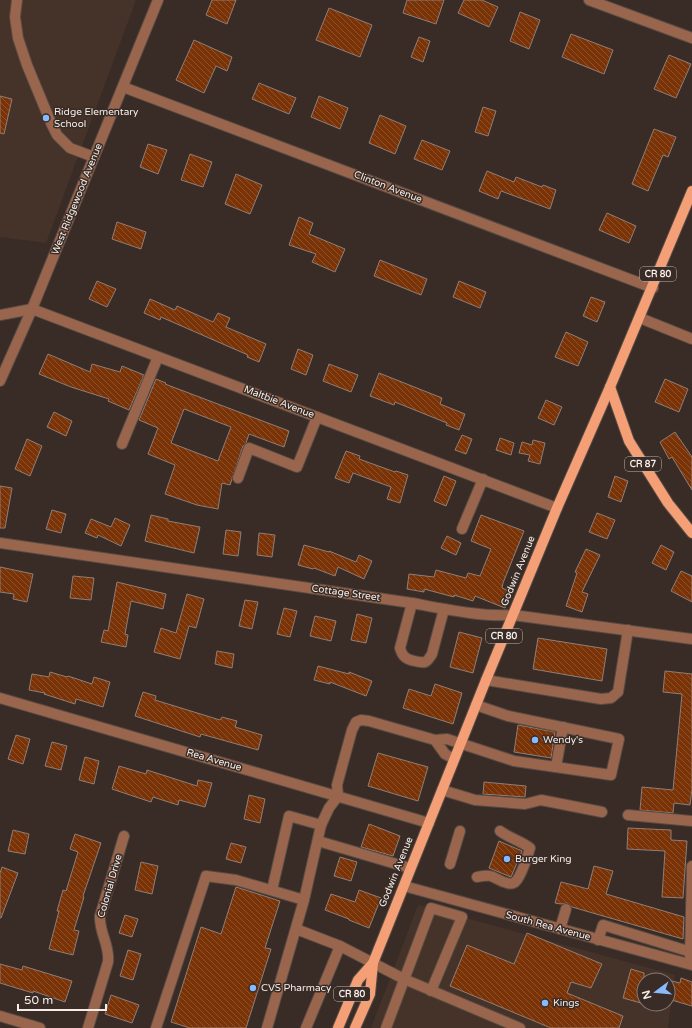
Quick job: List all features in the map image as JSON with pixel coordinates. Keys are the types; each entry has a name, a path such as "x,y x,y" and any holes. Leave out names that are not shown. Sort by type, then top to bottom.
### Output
{"main road":[{"name":"Godwin Avenue","path":"355,1028 370,994 373,963 476,704 557,508 640,318 692,191"},
{"name":"CR 87","path":"610,387 629,441 668,504 692,533"},
{"name":"Godwin Avenue","path":"338,1028 358,980 373,963"}],"street":[{"path":"17,0 15,17 18,38 27,65 51,123 63,142 70,148 94,157"},
{"name":"West Ridgewood Avenue","path":"0,381 32,309 158,0"},
{"path":"589,0 692,38"},
{"name":"Clinton Avenue","path":"123,87 652,288"},
{"path":"0,316 32,309"},
{"name":"Maltbie Avenue","path":"32,309 557,508"},
{"path":"640,318 692,339"},
{"path":"122,444 158,357"},
{"path":"238,478 248,448 297,467 317,416"},
{"path":"462,529 483,479"},
{"name":"Cottage Street","path":"0,543 412,603 444,609 496,616 513,615 692,640"},
{"path":"412,603 400,648 405,658 419,662 428,660 432,654 444,609"},
{"path":"486,680 601,699 611,698 618,692 628,630"},
{"name":"Rea Avenue","path":"0,698 429,822"},
{"path":"267,1028 304,900 321,825 329,808 338,796 338,785 352,730 356,722 361,720 369,721 435,740 447,739 514,761 611,775 619,738 508,716 476,704"},
{"path":"556,767 563,727"},
{"path":"435,740 445,754 454,759"},
{"path":"442,790 475,800 525,804 541,800 602,812"},
{"path":"628,815 692,821"},
{"path":"272,890 289,816 321,825"},
{"path":"450,864 460,831"},
{"path":"477,877 489,874 508,884 512,884 516,881 528,856 530,848 525,844 507,837 500,831"},
{"name":"Colonial Drive","path":"88,1028 108,962 109,954 108,946 100,925 100,916 124,836"},
{"path":"318,841 410,868"},
{"path":"691,965 692,866"},
{"path":"156,1028 206,876 236,880 304,900"},
{"name":"South Rea Avenue","path":"404,886 691,965"},
{"path":"443,911 449,898"},
{"path":"386,1028 431,908 462,917 431,991"},
{"path":"560,929 566,909"},
{"path":"598,940 603,925 691,952"},
{"path":"296,929 340,946 404,980 520,1028"},
{"path":"306,1028 340,946"},
{"path":"0,1016 40,1028"}],"shaded area":[{"name":"Ridge Elementary School","path":"0,0 136,0 46,243 0,237"},
{"path":"418,905 664,972 636,972 636,1012 670,1012 668,1028 371,1028"}],"building":[{"path":"212,0 236,0 227,24 206,15"},
{"path":"407,0 444,0 436,24 403,13"},
{"path":"464,0 482,0 498,7 489,27 458,13"},
{"path":"329,8 372,25 360,57 316,40"},
{"path":"520,12 540,20 529,49 510,41"},
{"path":"571,34 613,50 604,74 562,57"},
{"path":"419,37 430,41 423,62 411,57"},
{"path":"194,40 232,57 227,71 216,66 204,93 176,80"},
{"path":"669,55 691,64 676,98 654,89"},
{"path":"259,83 296,98 289,114 252,99"},
{"path":"0,96 12,99 4,134 0,133"},
{"path":"319,96 348,108 340,129 311,117"},
{"path":"483,107 496,111 488,136 475,132"},
{"path":"380,115 406,126 395,154 369,143"},
{"path":"654,129 676,137 668,157 663,155 648,191 632,184"},
{"path":"422,140 450,151 442,170 414,159"},
{"path":"148,144 167,150 158,174 140,167"},
{"path":"190,154 212,162 203,187 181,180"},
{"path":"487,171 514,182 516,177 542,187 543,185 556,190 550,209 501,191 498,199 479,191"},
{"path":"236,174 262,185 250,214 225,204"},
{"path":"607,213 636,226 629,243 599,230"},
{"path":"299,217 313,223 309,234 345,249 335,272 312,262 316,254 289,245"},
{"path":"117,222 146,232 141,249 112,239"},
{"path":"380,260 427,279 421,295 374,276"},
{"path":"97,281 116,289 107,307 89,299"},
{"path":"459,281 486,292 480,308 453,297"},
{"path":"591,297 605,302 597,322 583,316"},
{"path":"150,299 175,310 177,306 213,322 218,313 230,318 226,327 266,344 259,362 247,357 248,355 161,317 160,320 144,313"},
{"path":"566,332 588,342 578,366 555,357"},
{"path":"298,349 313,355 306,375 291,369"},
{"path":"48,354 90,372 92,364 120,372 122,366 144,375 129,410 108,401 109,399 71,387 39,374"},
{"path":"329,364 358,375 351,392 323,381"},
{"path":"379,373 442,398 440,404 465,414 459,430 446,425 447,423 395,402 394,405 370,396"},
{"path":"156,379 166,383 165,384 289,431 284,447 249,434 246,443 243,446 230,485 222,483 218,509 197,505 165,494 175,465 148,454 158,428 139,420","holes":["184,409 231,427 218,461 171,443"]},
{"path":"665,379 688,389 679,412 655,402"},
{"path":"546,400 562,407 554,425 538,418"},
{"path":"54,412 72,421 66,436 47,427"},
{"path":"675,432 692,457 692,490 672,457 669,459 660,442"},
{"path":"462,435 472,439 466,454 455,450"},
{"path":"500,438 514,443 511,455 496,450"},
{"path":"27,439 42,446 30,476 15,469"},
{"path":"533,440 545,443 540,464 528,461 530,455 519,453 522,442 532,445"},
{"path":"346,451 360,456 359,459 408,475 400,503 387,499 391,487 353,473 349,483 335,478"},
{"path":"444,476 456,481 446,506 434,501"},
{"path":"615,476 628,481 621,502 608,497"},
{"path":"0,486 12,488 5,528 0,528"},
{"path":"52,510 66,514 61,533 46,529"},
{"path":"597,513 615,520 607,539 589,532"},
{"path":"151,515 168,519 168,521 200,527 194,553 145,541"},
{"path":"481,515 524,531 503,583 502,588 511,592 505,608 475,596 473,601 454,595 454,597 424,589 424,592 407,589 409,574 434,577 436,570 466,578 468,573 480,576 491,549 471,541"},
{"path":"115,518 130,525 121,546 98,535 97,538 85,533 91,519 111,527"},
{"path":"226,530 241,532 238,556 223,554"},
{"path":"259,533 275,535 272,557 257,555"},
{"path":"447,536 461,543 456,555 441,548"},
{"path":"304,545 329,551 356,562 359,555 372,561 364,579 338,567 335,576 314,568 298,565"},
{"path":"661,545 674,552 666,570 652,563"},
{"path":"586,549 600,555 582,592 588,594 582,612 566,606 577,573 575,572"},
{"path":"0,567 33,574 27,602 13,599 14,594 0,592"},
{"path":"681,571 692,576 692,602 671,591"},
{"path":"73,576 94,578 91,600 70,598"},
{"path":"117,582 166,594 163,609 131,601 125,634 128,635 126,647 101,642 104,630 108,631"},
{"path":"187,594 204,599 196,628 189,626 180,659 154,652 161,628 176,633"},
{"path":"245,600 258,602 252,629 239,626"},
{"path":"284,608 297,611 290,637 277,634"},
{"path":"357,614 372,618 366,643 351,640"},
{"path":"315,616 336,621 331,641 310,636"},
{"path":"459,632 482,638 473,673 450,667"},
{"path":"538,638 607,649 602,681 533,669"},
{"path":"217,651 234,654 232,668 215,664"},
{"path":"318,666 349,674 349,672 372,681 366,696 330,682 330,684 314,680"},
{"path":"665,671 692,674 692,789 690,805 674,803 673,813 640,810 642,787 673,790 682,694 663,692"},
{"path":"50,672 92,684 94,677 110,682 103,707 76,699 75,704 44,694 45,693 29,690 32,674 49,677"},
{"path":"435,684 462,693 453,724 403,708 409,689 431,696"},
{"path":"143,692 156,696 155,700 220,720 222,717 237,721 235,727 262,735 258,750 201,734 200,737 135,716"},
{"name":"Wendy's","path":"518,725 555,732 551,758 514,752"},
{"path":"16,735 30,739 23,764 8,759"},
{"path":"52,742 67,746 61,770 45,766"},
{"path":"378,753 428,767 418,801 368,786"},
{"path":"85,757 99,761 94,784 79,780"},
{"path":"119,766 146,774 147,770 197,786 198,780 212,783 205,807 179,800 178,805 153,797 151,802 112,789"},
{"path":"484,782 526,786 525,797 483,794"},
{"path":"249,795 265,799 260,823 244,819"},
{"path":"369,824 400,836 393,856 361,847"},
{"path":"628,828 671,830 671,840 687,841 683,898 662,897 665,851 627,849"},
{"path":"13,830 29,834 25,854 8,851"},
{"path":"75,834 101,843 83,896 84,897 74,930 79,931 73,955 49,949 63,890 66,891 78,852 70,849"},
{"name":"Burger King","path":"499,841 522,851 511,877 489,868"},
{"path":"231,843 246,847 241,863 226,859"},
{"path":"340,857 357,862 351,881 334,876"},
{"path":"141,862 158,866 152,894 135,890"},
{"path":"594,866 613,871 606,894 684,917 683,939 572,907 567,903 555,903 561,882 588,889"},
{"path":"2,867 18,873 0,918 0,873"},
{"path":"236,887 280,901 265,948 271,949 246,1028 190,1028 171,1022 201,927 221,934"},
{"path":"359,890 381,898 369,928 325,910 331,894 355,902"},
{"path":"125,915 138,919 132,937 119,933"},
{"path":"527,933 602,964 591,988 571,982 567,993 623,1016 619,1028 551,1028 450,986 467,945 514,964"},
{"path":"128,950 141,954 133,980 120,976"},
{"path":"0,964 22,970 23,966 72,981 65,1002 33,991 33,993 0,983"},
{"path":"631,969 641,972 636,972 636,1002 623,998"},
{"path":"681,978 692,982 692,1006 676,1001 676,982 680,983"},
{"path":"111,995 139,1005 132,1023 105,1014"}],"place":[{"name":"Ridge Elementary School","path":"46,118"},
{"name":"Wendy's","path":"535,740"},
{"name":"Burger King","path":"507,859"},
{"name":"CVS Pharmacy","path":"253,988"},
{"name":"Kings","path":"545,1003"}]}
